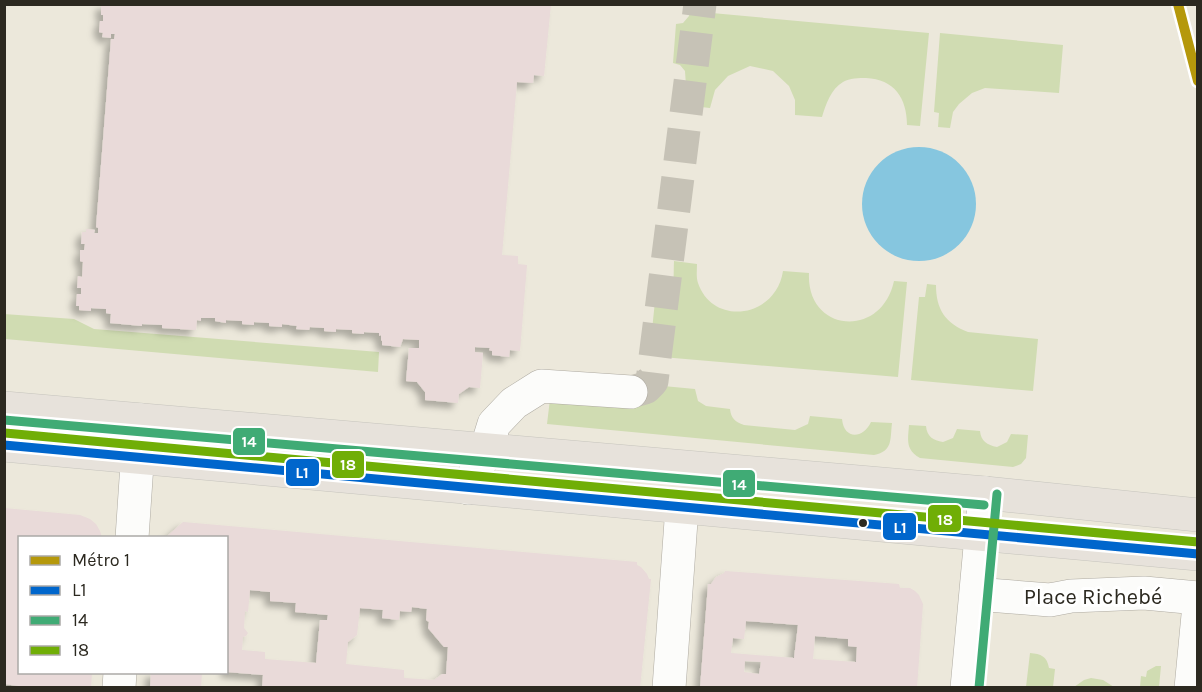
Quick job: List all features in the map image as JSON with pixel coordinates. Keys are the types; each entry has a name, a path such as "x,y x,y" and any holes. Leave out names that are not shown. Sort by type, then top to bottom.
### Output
{"main road":[{"path":"4,408 986,493 1197,516"},
{"path":"4,445 1197,554"}],"street":[{"path":"468,488 486,450 494,424 514,403 541,386 631,392"},
{"path":"132,536 140,420"},
{"path":"967,687 986,493"},
{"path":"669,687 682,507"},
{"name":"Place Richebé","path":"988,595 1050,600 1071,596 1144,593 1197,598"},
{"path":"1191,687 1197,615"}],"green space":[{"path":"690,11 929,33 920,126 907,125 905,106 891,86 876,79 866,78 855,78 839,85 830,97 822,117 795,115 795,100 789,86 773,71 750,66 728,76 715,90 710,108 692,106 694,86 686,86 685,71 680,65 673,63 676,24 683,23"},
{"path":"940,33 1063,45 1059,93 985,88 972,93 959,104 953,112 950,128 938,127 939,113 934,112"},
{"path":"674,261 697,264 697,281 706,297 717,306 730,311 744,311 757,307 769,299 778,287 783,271 809,273 811,293 819,307 831,317 846,321 861,320 875,313 886,300 894,281 907,282 898,377 662,357 660,347 651,340 655,301 667,296 670,292"},
{"path":"927,284 936,285 940,308 948,320 968,332 1038,339 1033,391 911,380 919,297 925,297"},
{"path":"4,314 74,319 94,329 379,352 378,372 5,339"},
{"path":"642,384 695,389 698,401 706,406 730,409 734,419 744,425 795,430 808,424 810,416 842,419 846,431 854,435 863,432 871,422 892,423 890,440 885,451 874,455 547,424 550,399"},
{"path":"909,425 926,426 931,437 943,442 953,438 957,429 980,431 985,442 997,447 1007,442 1011,434 1028,435 1026,458 1021,464 1013,467 920,458 910,448"},
{"path":"1030,653 1043,656 1049,668 1055,669 1053,687 1026,687"},
{"path":"1161,666 1159,687 1140,687 1141,676 1146,677 1147,671"},
{"path":"1091,678 1103,680 1114,687 1074,687"}],"water":[{"path":"919,147 941,152 959,164 971,182 976,204 971,226 959,244 941,256 919,261 897,256 879,244 867,226 862,204 867,182 879,164 897,152"}],"building":[{"path":"101,4 551,4 544,76 534,75 533,83 517,82 502,255 518,256 518,264 527,265 520,351 510,350 509,357 492,355 490,348 475,347 475,352 483,353 480,388 469,387 459,394 458,403 425,400 425,392 417,382 406,381 409,348 419,348 419,340 403,339 400,347 382,345 379,333 352,333 352,330 336,329 336,332 324,331 324,328 310,327 309,330 296,329 297,326 282,324 282,327 269,326 269,323 254,322 254,325 242,324 242,321 226,320 226,323 215,321 215,318 197,320 196,330 162,328 162,325 110,323 111,314 106,313 106,309 79,310 79,306 76,306 77,294 81,294 81,288 77,288 78,276 82,277 83,262 80,261 80,250 84,250 85,244 81,244 82,232 86,232 86,229 95,230 94,233 98,233 96,227 111,39 114,39 115,34 111,34 111,38 102,37 103,33 99,32 100,21 103,21"},
{"path":"4,508 80,515 90,519 96,524 101,536 18,536 18,674 92,674 91,688 32,688 4,684"},
{"path":"183,522 637,562 637,565 651,579 640,688 262,688 263,675 228,672 228,536 167,536","holes":["250,590 270,592 270,601 296,603 295,612 328,615 327,620 320,620 316,663 265,659 265,652 242,650 243,637 248,633 244,628","412,607 427,609 428,628 444,647 448,647 446,674 434,680 404,678 404,670 346,664 348,642 357,635 360,608 383,610 382,618 399,620 400,611 411,612"]},
{"path":"725,571 899,584 900,588 910,588 919,595 923,604 917,688 700,688 708,584","holes":["746,621 798,625 794,658 731,653 733,638 744,639","815,636 848,639 848,646 857,647 856,662 813,659","745,661 761,662 759,674 744,672"]},
{"path":"151,674 202,674 201,688 150,688"}],"tunnel":[{"path":"631,392 645,388 652,381 700,4"}],"metro line":[{"name":"1","path":"1178,4 1198,81"}],"transit line":[{"name":"14","path":"4,420 984,505"},
{"name":"18","path":"5,433 1198,542"},
{"name":"L1","path":"4,445 1198,554"},
{"name":"14","path":"979,688 997,494"}]}
